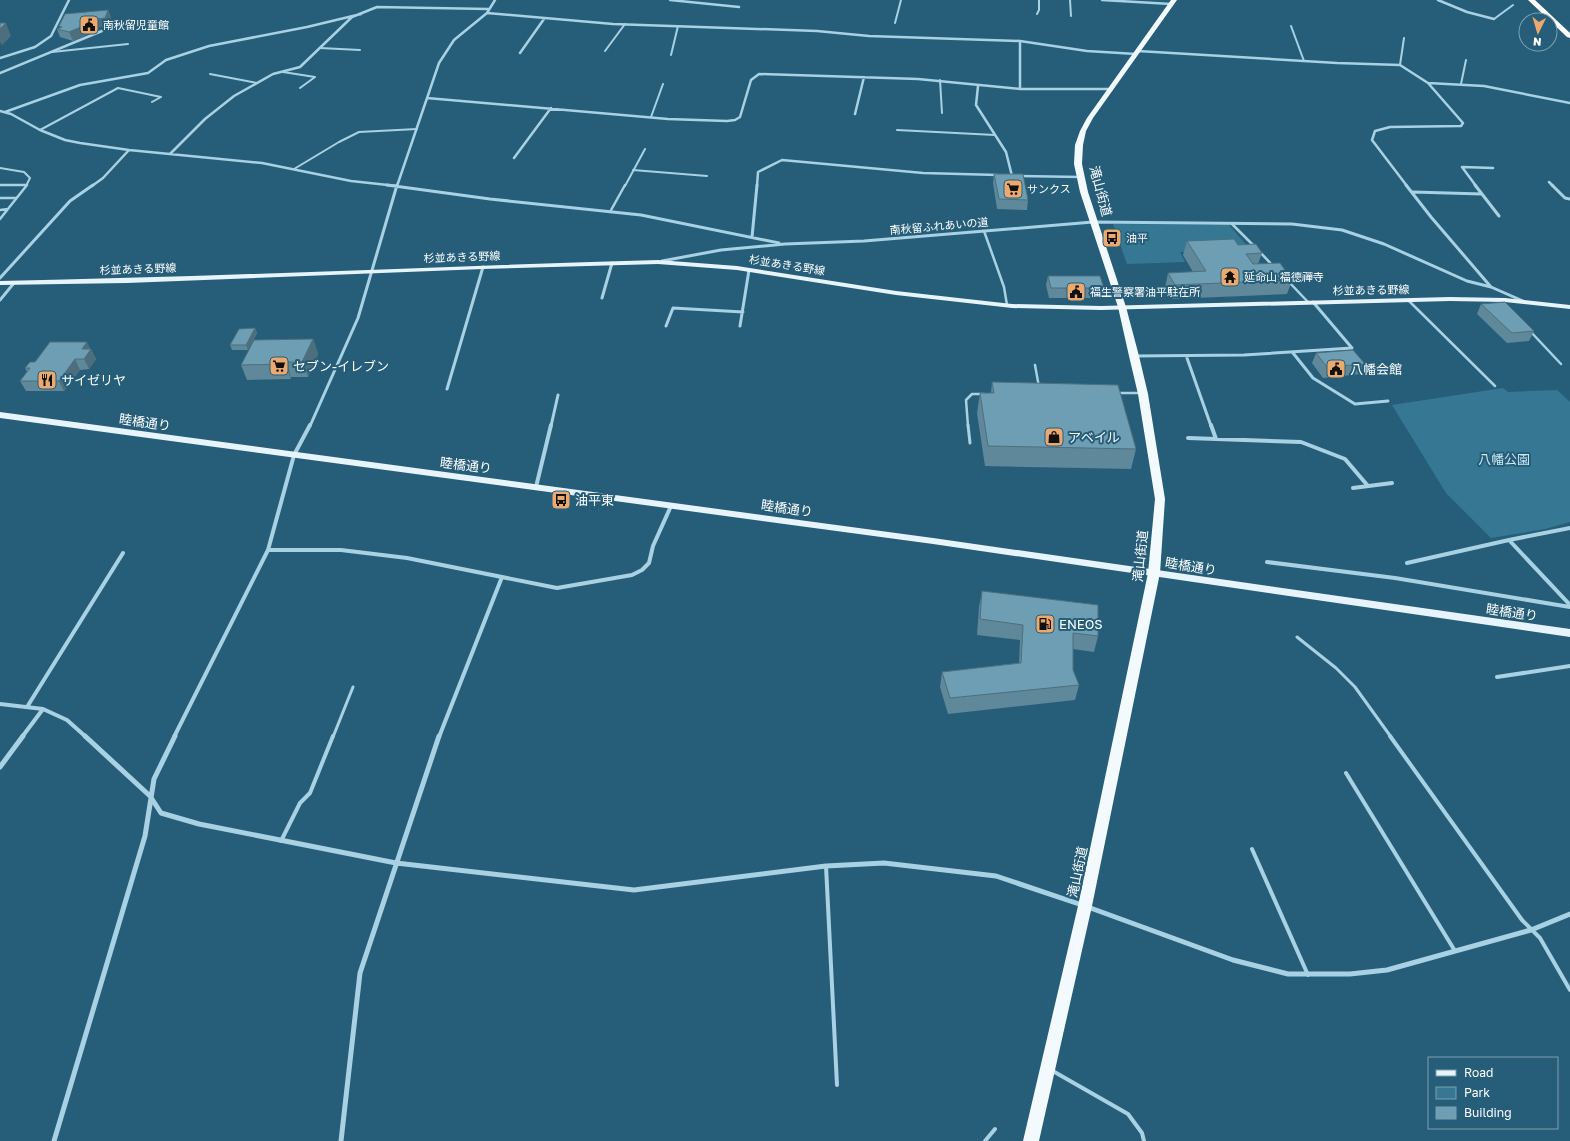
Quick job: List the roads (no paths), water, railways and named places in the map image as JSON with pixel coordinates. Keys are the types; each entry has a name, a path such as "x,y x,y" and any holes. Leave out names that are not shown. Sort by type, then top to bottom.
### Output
{"highway":[{"path":"1531,0 1570,37"},
{"path":"1542,0 1570,37"},
{"name":"滝山街道","path":"1031,1141 1086,906 1154,573 1160,499 1143,394 1122,307 1093,222 1081,177 1078,158 1079,145 1083,131 1109,89 1172,2"}],"main road":[{"name":"杉並あきる野線","path":"0,283 127,281 483,267 658,262 749,270 896,293 1007,305 1074,308 1408,300 1504,303 1523,302 1570,307"},
{"name":"睦橋通り","path":"0,415 536,487 1154,573 1570,633"}],"street":[{"path":"0,58 35,47 51,36 69,0"},
{"path":"54,1141 146,836 150,796 154,779 268,550 294,455 309,427 358,318 397,186 439,63 454,40 487,13 488,9 495,0"},
{"path":"670,0 738,7"},
{"path":"1102,0 1172,2"},
{"path":"1438,0 1467,12 1494,19"},
{"path":"170,154 205,119 234,96 273,74 300,67 352,18 377,7 488,9"},
{"path":"487,13 544,19 625,24 818,31 869,36 1020,41 1087,51 1137,52 1400,65 1428,83 1464,123 1461,126 1390,127 1375,131 1372,140 1431,216 1491,287 1523,302"},
{"path":"2,112 80,85 148,73 166,60 209,46 307,27 361,14"},
{"path":"520,53 544,19"},
{"path":"0,73 114,26"},
{"path":"1020,41 1020,89"},
{"path":"427,98 651,117 727,121 735,120 740,117 751,80 758,74 940,80 978,86 1020,89 1109,89"},
{"path":"854,114 864,77"},
{"path":"1428,83 1484,86 1570,103"},
{"path":"978,86 976,105 1006,152 1012,176"},
{"path":"514,158 551,108"},
{"path":"2,112 12,114 40,130 65,140 129,150 262,163 351,181 490,199 641,215 785,244"},
{"path":"0,278 70,201 103,178 129,150"},
{"path":"752,237 758,172 782,160 923,173 1081,177"},
{"path":"1493,168 1462,168 1499,216"},
{"path":"1549,182 1565,198 1570,199"},
{"path":"1413,192 1482,194"},
{"name":"南秋留ふれあいの道","path":"785,244 864,241 1093,222 1292,224 1342,230 1384,244 1468,281 1491,287"},
{"path":"658,262 721,250 785,244"},
{"path":"602,298 612,263"},
{"path":"447,389 483,267"},
{"path":"740,326 749,270"},
{"path":"0,300 14,283"},
{"path":"1134,356 1187,358 1293,353 1352,348 1311,302"},
{"path":"666,326 673,308 743,312"},
{"path":"1293,353 1313,378 1355,404 1388,401"},
{"path":"1187,358 1216,440"},
{"path":"536,487 558,395"},
{"path":"1188,438 1301,442 1345,459 1368,486"},
{"path":"1353,488 1392,483"},
{"path":"268,550 341,550 407,558 557,588 632,575 642,570 649,563 653,546 671,506"},
{"path":"1407,563 1508,540 1570,528"},
{"path":"1508,540 1570,606"},
{"path":"27,707 123,553"},
{"path":"1267,562 1395,578 1570,606"},
{"path":"341,1141 360,973 442,728 502,577"},
{"path":"1497,677 1570,666"},
{"path":"0,704 43,709 67,720 150,796 161,813 199,824 396,862 634,890 826,866 884,863 996,876 1086,906 1233,960 1288,974 1308,975 1350,974 1387,970 1532,930 1570,914"},
{"path":"0,767 43,709"}],"lane":[{"path":"895,23 901,0"},
{"path":"1037,14 1039,10 1039,0"},
{"path":"1070,0 1071,16"},
{"path":"1494,19 1513,5"},
{"path":"605,51 625,24"},
{"path":"671,55 678,26"},
{"path":"1291,26 1304,61"},
{"path":"1400,65 1404,38"},
{"path":"50,52 128,44"},
{"path":"320,48 360,50"},
{"path":"1461,84 1466,60"},
{"path":"284,72 315,77 300,88"},
{"path":"210,74 257,83"},
{"path":"940,80 942,113"},
{"path":"651,117 663,84"},
{"path":"40,130 118,88 161,97 152,102"},
{"path":"294,169 339,142 359,132 417,129"},
{"path":"897,130 995,135"},
{"path":"610,212 645,149"},
{"path":"0,169 16,170 28,174 30,178 0,219"},
{"path":"633,170 707,176"},
{"path":"0,185 26,185"},
{"path":"0,198 16,198"},
{"path":"0,210 8,210"},
{"path":"1232,224 1275,268"},
{"path":"984,231 1004,287 1007,305"},
{"path":"1286,280 1311,302"},
{"path":"1408,300 1495,386"},
{"path":"1528,329 1561,364"},
{"path":"1035,365 1040,394"},
{"path":"1115,393 1143,394"},
{"path":"970,443 966,400 972,394 988,394"},
{"path":"1297,637 1336,668 1355,687 1522,920 1540,938 1570,990"},
{"path":"281,841 300,803 310,793 353,687"},
{"path":"1346,773 1454,951"},
{"path":"1252,849 1308,975"},
{"path":"826,866 836,1086"},
{"path":"1048,1068 1128,1114 1142,1133 1144,1141"},
{"path":"986,1141 995,1129"}],"place":[{"name":"南秋留児童館","path":"89,25"},
{"name":"サンクス","path":"1013,189"},
{"name":"油平","path":"1112,238"},
{"name":"延命山 福德禪寺","path":"1230,277"},
{"name":"福生警察署油平駐在所","path":"1076,292"},
{"name":"セブン-イレブン","path":"279,366"},
{"name":"八幡会館","path":"1336,369"},
{"name":"サイゼリヤ","path":"47,380"},
{"name":"アベイル","path":"1054,437"},
{"name":"油平東","path":"561,500"},
{"name":"ENEOS","path":"1045,624"}],"park label":[{"name":"八幡公園","path":"1504,459"}]}
